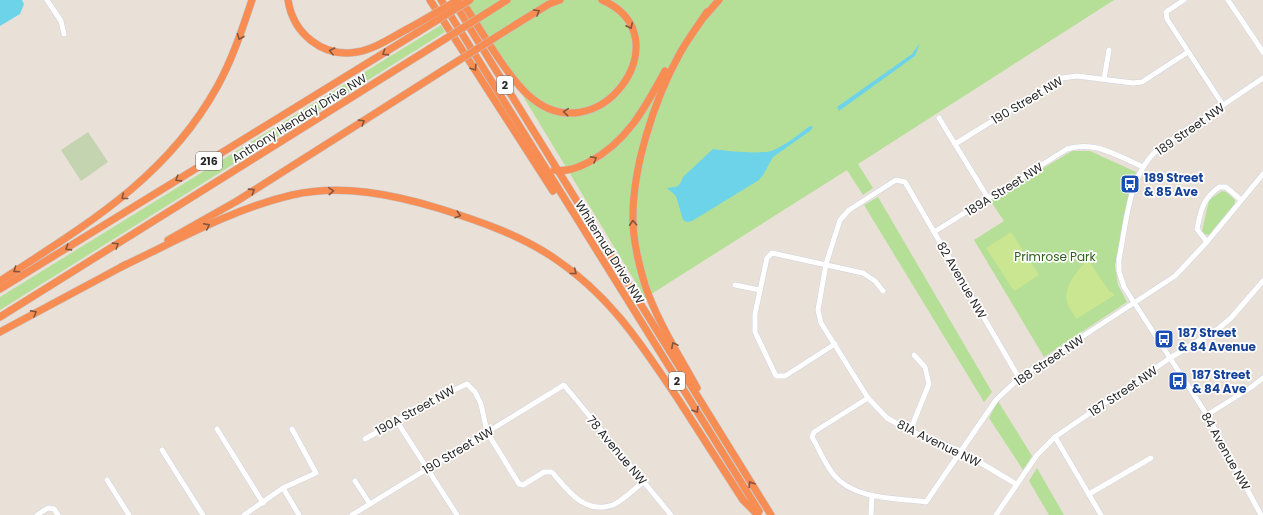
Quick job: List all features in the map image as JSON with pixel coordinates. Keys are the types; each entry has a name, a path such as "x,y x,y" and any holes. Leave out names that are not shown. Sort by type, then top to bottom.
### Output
{"highway":[{"path":"0,281 124,197 176,146 201,113 217,87 241,35 252,0"},
{"path":"288,0 293,17 300,29 314,43 329,51 357,52 373,47 458,0"},
{"path":"430,0 564,208 594,246"},
{"name":"Whitemud Drive NW","path":"441,0 761,515"},
{"name":"Whitemud Drive NW","path":"452,0 771,515"},
{"path":"461,0 513,77 527,94 552,109 573,112 587,110 610,99 625,84 634,64 636,46 630,26 624,15 615,7 602,0"},
{"name":"Anthony Henday Drive NW","path":"0,289 470,0"},
{"name":"Anthony Henday Drive NW","path":"0,317 507,0"},
{"path":"0,332 121,267 237,201 442,71 550,4 560,0"},
{"path":"544,167 557,170 578,168 596,158 620,141 635,124 689,33 719,0"},
{"path":"708,12 679,55 660,93 641,158 634,193 633,221 636,248 646,286 672,341 732,453"},
{"path":"121,267 221,219 265,203 290,196 316,192 355,191 389,195 416,201 494,227 532,245 562,264 587,284 615,310 653,361 743,500 758,515"}],"street":[{"path":"47,0 61,21 64,34"},
{"path":"1184,0 1166,12 1167,19 1222,105"},
{"path":"1228,0 1263,52"},
{"path":"1104,79 1109,50"},
{"name":"190 Street NW","path":"955,144 1062,78 1069,76 1104,79 1133,84 1142,82 1188,52"},
{"name":"189 Street NW","path":"1124,287 1119,271 1119,259 1134,189 1143,167 1158,149 1263,78"},
{"path":"939,118 988,198"},
{"name":"189A Street NW","path":"934,232 1067,149 1092,145 1143,167"},
{"name":"188 Street NW","path":"868,398 814,432 812,437 834,474 846,487 872,495 926,502 996,400 1019,378 1175,276 1207,242 1263,174"},
{"name":"81A Avenue NW","path":"905,182 896,180 849,210 840,220 826,264 818,310 821,323 868,398 888,418 910,431 961,451 1016,484"},
{"name":"82 Avenue NW","path":"905,182 1019,378"},
{"path":"1207,242 1197,229 1203,204 1210,194 1219,187 1226,187 1241,200"},
{"path":"835,344 785,376 776,376 755,332 755,314 767,258 772,253 863,273 875,281 883,291"},
{"name":"187 Street NW","path":"996,515 1037,455 1055,437 1170,358 1218,329 1232,318 1263,280"},
{"path":"735,285 760,290"},
{"name":"84 Avenue NW","path":"1124,287 1207,414 1261,515"},
{"path":"910,431 929,384 925,367 914,355"},
{"path":"1207,414 1250,388 1263,378"},
{"name":"190A Street NW","path":"365,439 396,420 459,386 467,384 475,392 481,404 487,432"},
{"name":"190 Street NW","path":"352,515 564,385"},
{"name":"78 Avenue NW","path":"564,385 671,515"},
{"path":"396,420 457,515"},
{"path":"217,429 263,503"},
{"path":"244,515 283,488 316,473 292,429"},
{"path":"487,432 520,484 523,485 544,472 552,472 577,500 586,505 604,507 620,501 643,482"},
{"path":"1055,437 1101,515"},
{"path":"162,450 202,515"},
{"path":"1089,494 1151,458"},
{"path":"107,480 129,515"},
{"path":"355,481 370,504"},
{"path":"283,488 298,515"},
{"path":"871,515 872,495"},
{"path":"37,515 48,508 54,509 58,515"}],"green space":[{"path":"465,0 1114,0 858,164 873,188 863,195 847,170 645,298"},
{"path":"441,25 445,32 0,310 0,297"},
{"path":"88,132 108,162 81,181 61,150"},
{"name":"Primrose Park","path":"1072,151 1090,151 1136,172 1115,265 1118,285 1127,302 1044,357 974,240 1004,221 990,200"},
{"path":"1222,191 1226,192 1235,200 1234,205 1209,235 1204,234 1202,231 1209,200"},
{"path":"878,197 992,392 984,402 864,205"},
{"path":"1011,232 1039,275 1014,291 986,248"},
{"path":"1088,260 1110,292 1115,295 1076,319 1067,302 1067,290 1072,279"},
{"path":"998,401 1032,456 1023,470 989,418"},
{"path":"1037,468 1064,515 1049,515 1029,481"}],"water":[{"path":"0,0 22,0 24,4 20,14 0,26"},
{"path":"920,43 915,56 839,111 837,107 912,54"},
{"path":"810,126 813,127 810,131 773,157 759,180 692,221 687,222 683,220 676,196 667,188 676,187 680,184 683,177 713,149 745,152 774,150 793,139"}],"place":[{"name":"189 Street & 85 Ave","path":"1130,184"},
{"name":"187 Street & 84 Avenue","path":"1164,339"},
{"name":"187 Street & 84 Ave","path":"1178,381"}]}
